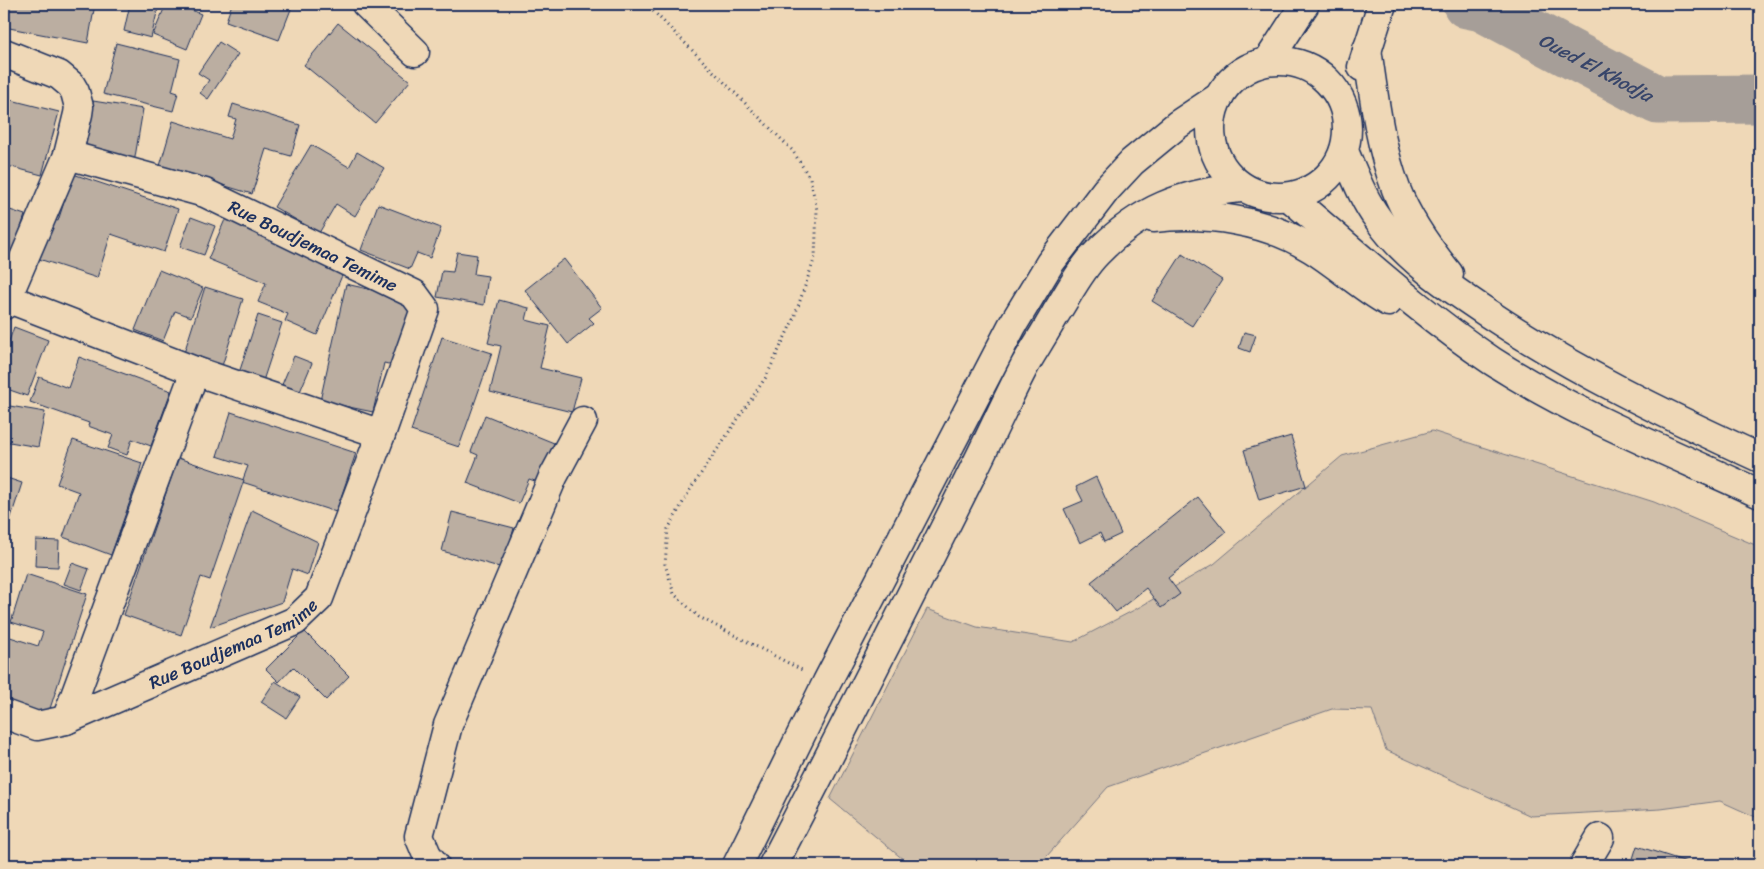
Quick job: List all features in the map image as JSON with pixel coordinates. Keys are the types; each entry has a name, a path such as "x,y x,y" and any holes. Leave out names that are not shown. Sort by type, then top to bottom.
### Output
{"main road":[{"path":"366,4 415,52"},
{"path":"1268,61 1305,4"},
{"path":"1347,114 1380,11"},
{"path":"1367,49 1382,143 1396,190 1426,243 1469,301"},
{"path":"4,53 59,75 71,85 78,99 78,114 68,155 5,300 195,371 382,434"},
{"path":"773,865 886,646 1026,364 1078,277 1094,255 1114,236 1137,219 1161,206 1188,196 1215,190 1242,188 1273,197 1289,197 1307,191 1323,182 1336,168 1344,151 1348,133 1347,114 1341,98 1331,84 1318,72 1286,60 1268,61 1239,73 1219,97 1212,116 1211,136 1216,156 1227,173 1242,188"},
{"path":"737,865 827,682 1012,326 1050,263 1106,190 1132,162 1177,125 1219,97"},
{"path":"1344,151 1359,186 1377,218 1389,234 1434,276 1531,341 1607,384 1760,458"},
{"name":"Rue Boudjemaa Temime","path":"4,714 37,726 66,720 296,621 319,598 382,434 425,309 414,294 204,193 68,155"},
{"path":"1289,197 1431,318 1494,361 1557,398 1633,436 1760,494"},
{"path":"1137,219 1197,216 1216,218 1269,230 1291,238 1312,249 1380,298 1414,313 1431,318"},
{"path":"66,720 195,371"},
{"path":"435,865 427,855 419,836 448,725 553,477 583,422"},
{"path":"1584,865 1600,838"}],"path":[{"path":"646,4 792,150 810,178 817,210 815,257 794,318 766,377 690,490 668,529 665,564 674,594 699,617 827,682"}],"shaded area":[{"path":"1432,431 1654,502 1760,547 1760,819 1720,801 1661,809 1531,816 1386,750 1372,710 1332,709 1108,787 1039,865 910,865 830,799 927,609 977,627 1073,642 1136,609 1214,564 1342,456"}],"building":[{"path":"4,4 95,4 88,43 4,27"},
{"path":"130,4 159,4 151,38 124,31"},
{"path":"166,4 177,4 201,14 187,49 153,35"},
{"path":"232,4 293,4 279,40 226,21"},
{"path":"338,23 410,81 375,123 304,65"},
{"path":"219,42 238,54 208,99 200,93 209,80 198,73"},
{"path":"116,43 180,59 172,91 178,93 173,111 103,94"},
{"path":"7,99 59,112 42,175 4,165 4,111"},
{"path":"93,101 143,109 134,163 84,155"},
{"path":"233,104 300,125 291,156 266,149 252,194 160,166 173,121 230,139 236,119 229,117"},
{"path":"311,145 349,167 357,152 384,168 355,216 336,204 319,233 274,207"},
{"path":"73,174 178,209 164,252 111,234 97,278 39,259 52,219 58,221"},
{"path":"378,204 441,228 430,258 417,253 410,269 361,250"},
{"path":"4,208 25,215 4,280"},
{"path":"227,215 346,266 317,335 285,321 288,314 258,302 266,283 208,259"},
{"path":"191,217 215,226 204,255 180,247"},
{"path":"457,252 477,255 474,274 488,276 484,305 437,297 442,271 453,272"},
{"path":"1182,254 1222,280 1192,326 1152,301"},
{"path":"564,259 602,308 589,318 594,323 568,344 525,290"},
{"path":"159,270 203,288 191,317 175,311 163,341 135,330"},
{"path":"346,284 412,299 397,366 384,363 373,412 320,401"},
{"path":"205,287 243,299 222,366 184,353"},
{"path":"499,300 529,308 526,320 550,326 540,368 581,378 572,412 490,392 501,346 488,343"},
{"path":"258,315 282,323 263,381 239,373"},
{"path":"14,327 48,340 27,396 4,388 4,355"},
{"path":"1244,332 1256,335 1250,352 1239,348"},
{"path":"442,337 492,353 459,447 411,431"},
{"path":"294,356 312,363 299,394 281,387"},
{"path":"79,357 171,391 151,446 132,439 127,455 108,448 113,435 88,426 89,423 30,402 39,377 68,388"},
{"path":"4,405 45,412 38,447 4,441"},
{"path":"231,412 356,453 336,512 242,482 248,466 217,456"},
{"path":"485,415 554,443 538,482 529,479 519,503 467,483 478,455 471,452"},
{"path":"1291,436 1306,486 1259,500 1244,450"},
{"path":"73,440 142,463 111,555 63,537 79,492 57,484"},
{"path":"178,458 244,480 210,580 201,577 181,635 124,615"},
{"path":"4,477 22,483 4,539"},
{"path":"1096,477 1121,534 1104,542 1100,533 1080,543 1064,509 1083,501 1076,487"},
{"path":"1198,497 1226,532 1168,578 1180,594 1161,608 1146,588 1116,612 1091,582"},
{"path":"252,510 318,542 308,575 292,569 282,602 210,627"},
{"path":"452,512 514,528 503,568 442,551"},
{"path":"36,540 59,541 58,567 35,566"},
{"path":"72,563 89,569 81,590 64,584"},
{"path":"26,574 87,594 46,721 4,708 4,635 38,646 43,632 11,622"},
{"path":"304,631 349,676 326,700 293,667 279,682 266,669"},
{"path":"275,681 300,697 286,718 261,702"},
{"path":"1637,846 1696,865 1631,865"}],"waterway":[{"name":"Oued El Khodja","path":"1467,4 1482,7 1658,100 1760,99"}]}
